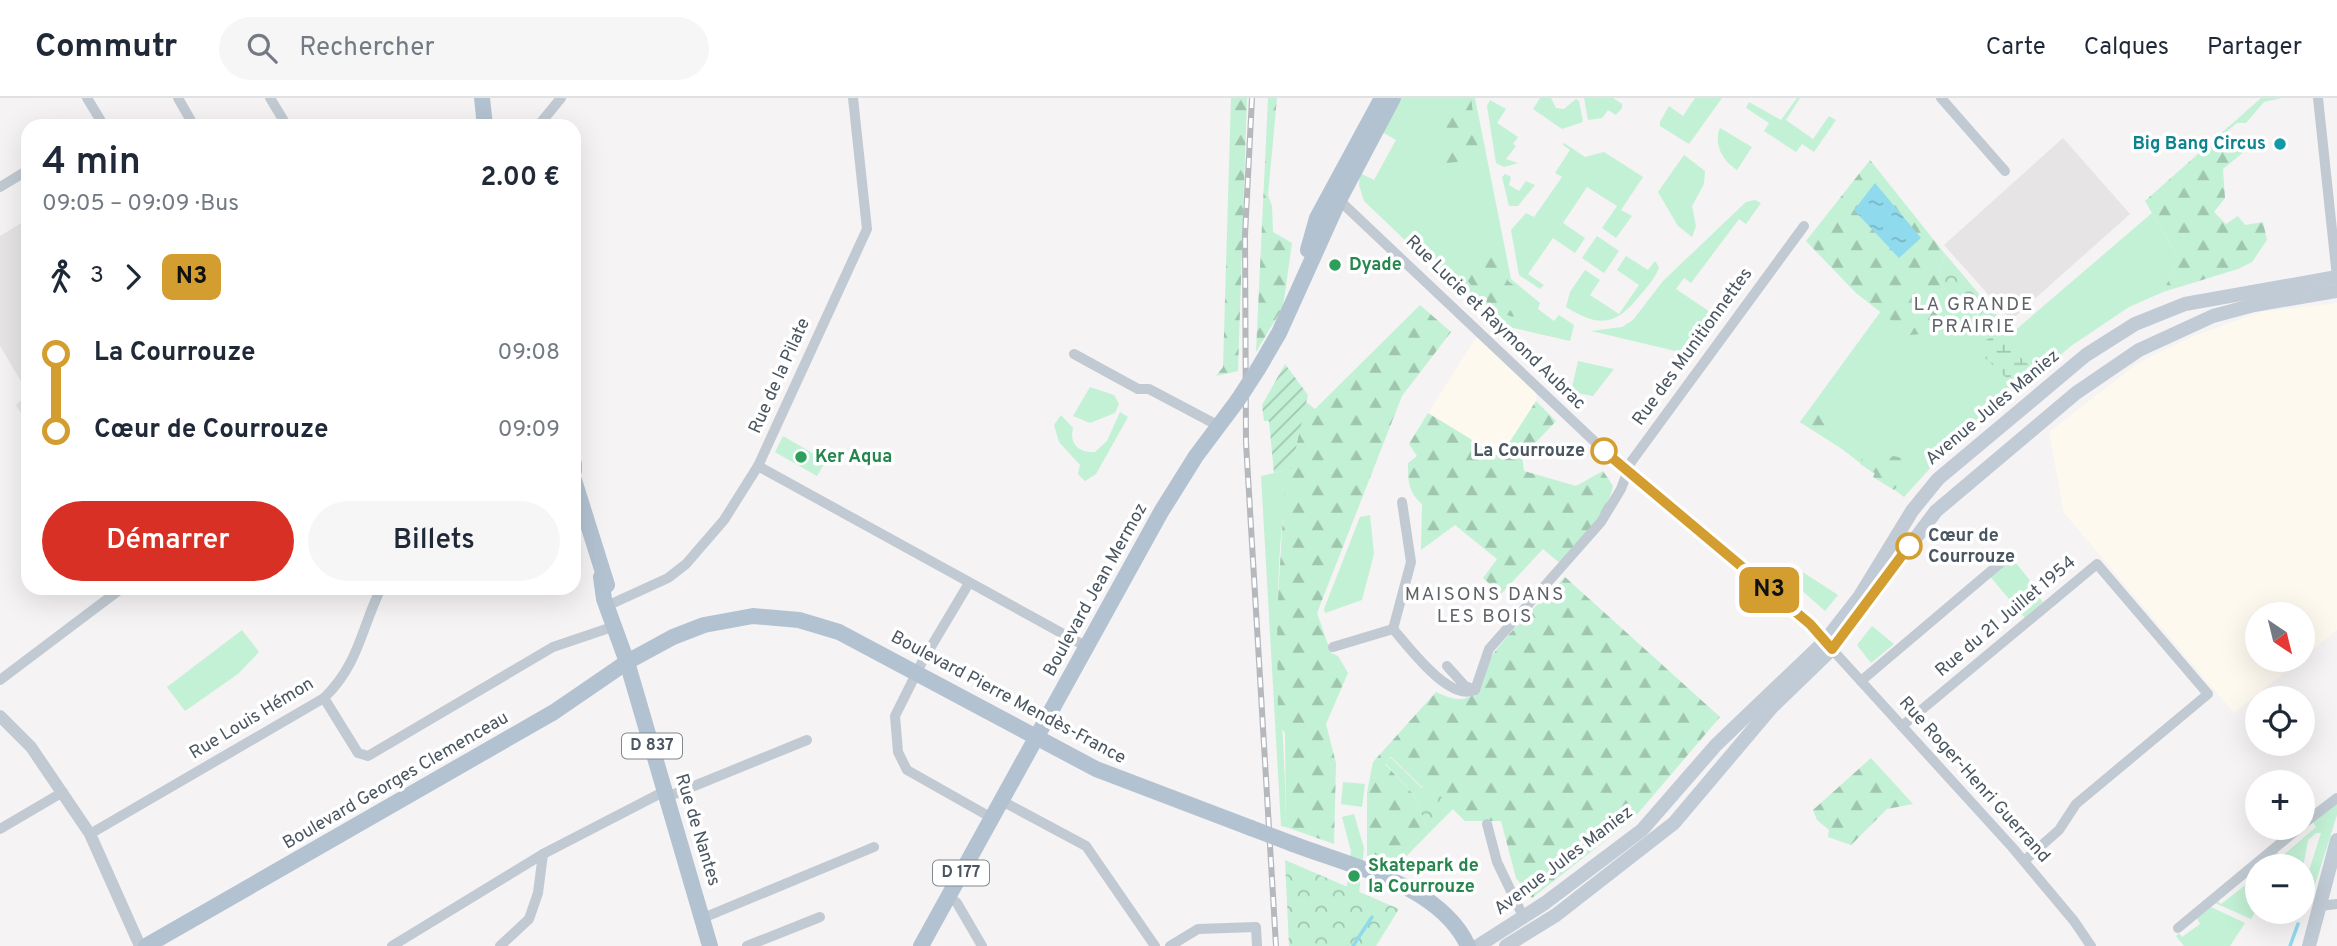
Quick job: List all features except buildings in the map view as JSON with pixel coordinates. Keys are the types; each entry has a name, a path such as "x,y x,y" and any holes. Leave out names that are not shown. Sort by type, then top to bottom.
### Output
{"main road":[{"path":"482,98 487,119"},
{"name":"Boulevard Jean Mermoz","path":"1294,296 1317,218 1382,98"},
{"name":"Boulevard Jean Mermoz","path":"920,946 1177,483 1238,400 1279,333 1339,200 1393,98"},
{"name":"Avenue Jules Maniez","path":"1478,946 1524,918 1642,830 1716,745 1829,645 1912,511 1933,484 2098,346 2135,324 2185,304 2337,277"},
{"name":"Avenue Jules Maniez","path":"1506,946 1556,915 1667,830 1829,645 1936,511 1978,473 2099,376 2166,335 2213,316 2254,305 2337,291"},
{"name":"Rue de Nantes","path":"581,505 601,577 606,583 615,626 710,946"},
{"name":"Boulevard Pierre Mendès-France","path":"626,662 673,636 737,617 767,616 830,628 1114,777 1414,891 1440,906 1452,919 1468,946"},
{"name":"Boulevard Georges Clemenceau","path":"156,946 181,928 554,712 626,662"},
{"path":"2309,946 2337,840"},
{"name":"Boulevard Georges Clemenceau","path":"146,946 167,932 181,928"}],"street":[{"path":"87,98 99,119"},
{"path":"178,98 190,119"},
{"path":"544,119 562,98"},
{"name":"Rue de la Pilate","path":"609,605 668,578 686,564 724,520 758,467 867,229 869,206 853,98"},
{"path":"1941,98 2005,171"},
{"path":"2318,98 2337,277"},
{"path":"275,99 283,119"},
{"name":"Boulevard Jean Mermoz","path":"1313,233 1322,213 1339,200 1336,192 1338,186 1359,147 1359,140"},
{"path":"0,187 21,174"},
{"name":"Rue Lucie et Raymond Aubrac","path":"1339,200 1572,422 1810,624 1829,645"},
{"name":"Rue des Munitionnettes","path":"1473,691 1489,649 1573,557 1616,498 1628,468 1804,226"},
{"path":"1074,354 1138,389 1149,389 1219,426"},
{"path":"758,467 1087,647"},
{"path":"1616,498 1626,506"},
{"path":"1393,629 1411,562 1402,502"},
{"path":"1861,681 2011,554"},
{"name":"Rue du 21 Juillet 1954","path":"1902,726 2097,564 2208,694 2076,804 2059,830 2024,861"},
{"path":"969,583 916,673 894,720 903,765 912,774 992,818"},
{"path":"0,680 113,595"},
{"name":"Rue Louis Hémon","path":"90,834 324,698 350,666 378,595"},
{"path":"324,698 358,753 368,756 553,647 615,626"},
{"path":"1393,629 1450,688 1473,691"},
{"path":"1333,647 1393,629"},
{"name":"Rue Roger-Henri Guerrand","path":"1829,645 2024,861 2091,946"},
{"path":"1447,666 1465,687 1473,691"},
{"path":"0,716 30,747 90,834 140,946"},
{"path":"392,946 543,855 666,794 807,740"},
{"path":"0,829 63,792"},
{"path":"2315,815 2337,798"},
{"path":"1002,801 1086,846 1155,946"},
{"path":"1487,824 1497,862 1524,918"},
{"path":"2178,928 2284,840"},
{"path":"703,918 874,847"},
{"path":"500,946 530,919 538,893 543,855"},
{"path":"948,896 957,902 982,946"},
{"path":"2320,906 2337,904"},
{"path":"747,946 820,917"},
{"path":"1170,946 1198,929 1256,927 1256,946"}],"shaded area":[{"path":"2063,138 2130,214 2011,320 1944,245"},
{"path":"21,223 21,381 0,346 0,236"},
{"path":"2337,303 2337,630 2315,648 2315,602 2245,602 2245,672 2285,672 2268,686 2245,686 2245,704 2234,713 2064,513 2049,432 2138,363 2191,337 2260,312"},
{"path":"1482,328 1537,380 1536,401 1500,457 1428,413"},
{"path":"21,400 21,413 16,405"}],"green space":[{"path":"1231,98 1247,98 1238,371 1216,376 1223,367"},
{"path":"1268,98 1277,98 1268,195 1272,206 1273,232 1292,243 1283,307 1256,352"},
{"path":"1401,98 1475,98 1511,279 1540,303 1538,309 1554,321 1559,315 1574,325 1570,341 1492,323 1364,201 1359,185 1360,173 1374,180 1396,140 1382,132"},
{"path":"1445,98 1471,98 1479,158 1444,164"},
{"path":"1540,98 1551,98 1556,108 1564,109 1576,99 1579,101 1583,122 1562,129 1533,109"},
{"path":"1584,98 1613,98 1622,104 1622,108 1616,115 1608,110 1602,118 1588,120"},
{"path":"1695,98 1722,98 1689,144 1660,126 1660,122 1669,106 1683,116"},
{"path":"1797,98 1800,98 1786,120 1813,139 1829,116 1836,120 1814,152 1802,144 1796,152 1764,131 1769,123 1746,108 1749,102 1781,120"},
{"path":"2261,98 2282,98 2264,102 2246,123 2237,123 2212,144 2241,142 2245,151 2223,169 2225,198 2214,212 2226,224 2238,216 2245,225 2263,222 2267,240 2252,262 2238,269 2163,292 2179,259 2145,201"},
{"path":"1490,100 1506,109 1497,123 1518,137 1513,144 1516,146 1506,159 1518,163 1504,167 1496,163 1487,106"},
{"path":"1720,128 1752,147 1737,170 1727,162 1721,152 1718,140"},
{"path":"1564,143 1585,157 1604,152 1643,177 1621,210 1632,216 1616,238 1602,228 1617,206 1587,187 1563,223 1585,238 1575,253 1553,238 1528,274 1544,285 1540,289 1519,275 1511,230 1526,213 1534,217 1562,177 1555,173 1570,150"},
{"path":"1684,155 1705,171 1704,184 1692,206 1696,226 1692,237 1678,226 1658,192"},
{"path":"1870,160 1945,254 1938,278 1963,318 1954,331 1910,335 1856,293 1806,241"},
{"path":"1505,174 1511,177 1509,185 1519,191 1526,181 1535,185 1518,206 1509,206 1502,177"},
{"path":"1755,200 1761,203 1746,224 1739,219 1691,283 1684,278 1676,289 1722,320 1707,338 1699,333 1684,353 1591,331 1622,327 1633,320 1663,281 1746,202"},
{"path":"2152,213 2179,259 2163,292 2129,307 2071,346 1942,455 1904,497 1842,449 1800,422 1881,311 1910,335 1963,318 1945,293 1945,254 2012,333"},
{"path":"1597,236 1619,251 1604,273 1582,258"},
{"path":"1500,246 1508,281 1525,294 1513,317 1490,305 1461,272"},
{"path":"1945,254 1994,312 1970,329 1959,324 1963,318 1938,278"},
{"path":"1626,256 1648,270 1655,261 1659,267 1649,285 1624,312 1615,318 1598,321 1566,307 1570,292 1585,270 1600,280 1590,295 1619,314 1639,285 1617,270"},
{"path":"1420,305 1451,332 1402,396 1317,613 1331,653 1338,656 1348,673 1326,724 1336,763 1334,844 1286,827 1285,733 1278,724 1277,616 1284,498 1306,402 1315,409"},
{"path":"1992,336 1999,338 2031,367 2031,371 2014,385 1981,354 1981,344"},
{"path":"1578,361 1614,369 1593,396 1571,392"},
{"path":"1285,364 1308,395 1291,469 1274,473 1269,421 1264,421 1262,405"},
{"path":"1090,387 1114,395 1119,404 1115,413 1090,423 1073,416"},
{"path":"1536,401 1556,421 1522,457 1524,471 1576,486 1603,471 1613,486 1599,518 1561,564 1543,549 1501,594 1483,578 1497,559 1455,525 1421,550 1422,504 1411,490 1408,475 1408,463 1417,456 1409,444 1428,413 1500,457"},
{"path":"1824,407 1838,414 1842,420 1841,427 1825,438 1800,422 1808,411"},
{"path":"1120,412 1128,417 1096,474 1085,481 1078,474 1080,465 1059,442 1054,425 1061,415 1073,428 1072,439 1076,446 1084,451 1095,452 1107,441"},
{"name":"Ker Aqua","path":"783,436 826,461 817,476 775,452"},
{"path":"1873,443 1888,459 1893,456 1908,459 1912,464 1909,473 1894,490 1873,477 1875,473 1860,464 1865,450"},
{"path":"1291,469 1284,512 1278,602 1286,827 1281,826 1261,476"},
{"path":"1370,515 1374,554 1362,600 1325,613 1324,609 1360,517"},
{"path":"2011,557 2040,593 2038,596 2043,602 2025,618 1988,574"},
{"path":"1798,569 1838,595 1825,611 1790,580"},
{"path":"1565,577 1720,717 1634,818 1532,898 1516,878 1501,821 1465,821 1431,788 1423,788 1391,757 1385,764 1414,795 1429,833 1394,869 1367,856 1367,793 1373,762 1436,692 1462,699 1478,691 1480,678 1499,647"},
{"path":"1872,626 1894,644 1871,663 1857,645"},
{"path":"242,630 259,652 238,674 185,711 167,687"},
{"path":"1391,758 1422,788 1431,788 1454,808 1429,833 1414,795 1385,763"},
{"path":"1871,758 1913,804 1887,809 1851,845 1828,837 1829,830 1817,820 1813,810"},
{"path":"1343,782 1365,784 1362,807 1341,804"},
{"path":"2337,804 2337,815 2315,885 2314,854 2321,833 2315,834 2315,820"},
{"name":"Skatepark de la Courrouze","path":"1354,814 1364,848 1358,903 1345,901 1351,851 1342,817"},
{"path":"2301,840 2308,840 2306,854 2284,854"},
{"path":"1285,860 1399,909 1376,946 1289,946"},
{"path":"2245,885 2245,916 2215,903 2218,901 2221,904"},
{"path":"2211,907 2245,923 2230,946 2184,946 2176,936 2179,933 2182,937 2200,924 2197,918"}],"water":[{"path":"1875,183 1921,238 1899,258 1854,210"}],"waterway":[{"path":"1353,946 1372,917"},
{"path":"2290,946 2298,924"}],"railway":[{"path":"1252,98 1245,235 1246,443 1276,946"}],"bus line":[{"name":"N3","path":"1604,451 1628,468 1810,624 1832,649 1909,546"}],"place":[{"name":"Big Bang Circus","path":"2280,144"},
{"name":"Dyade","path":"1335,265"},
{"name":"La Courrouze","path":"1604,451"},
{"name":"Ker Aqua","path":"801,457"},
{"name":"Cœur de Courrouze","path":"1909,546"},
{"name":"Skatepark de la Courrouze","path":"1354,876"}],"district":[{"name":"LA GRANDE PRAIRIE","path":"1974,316"},
{"name":"MAISONS DANS LES BOIS","path":"1485,606"}]}
